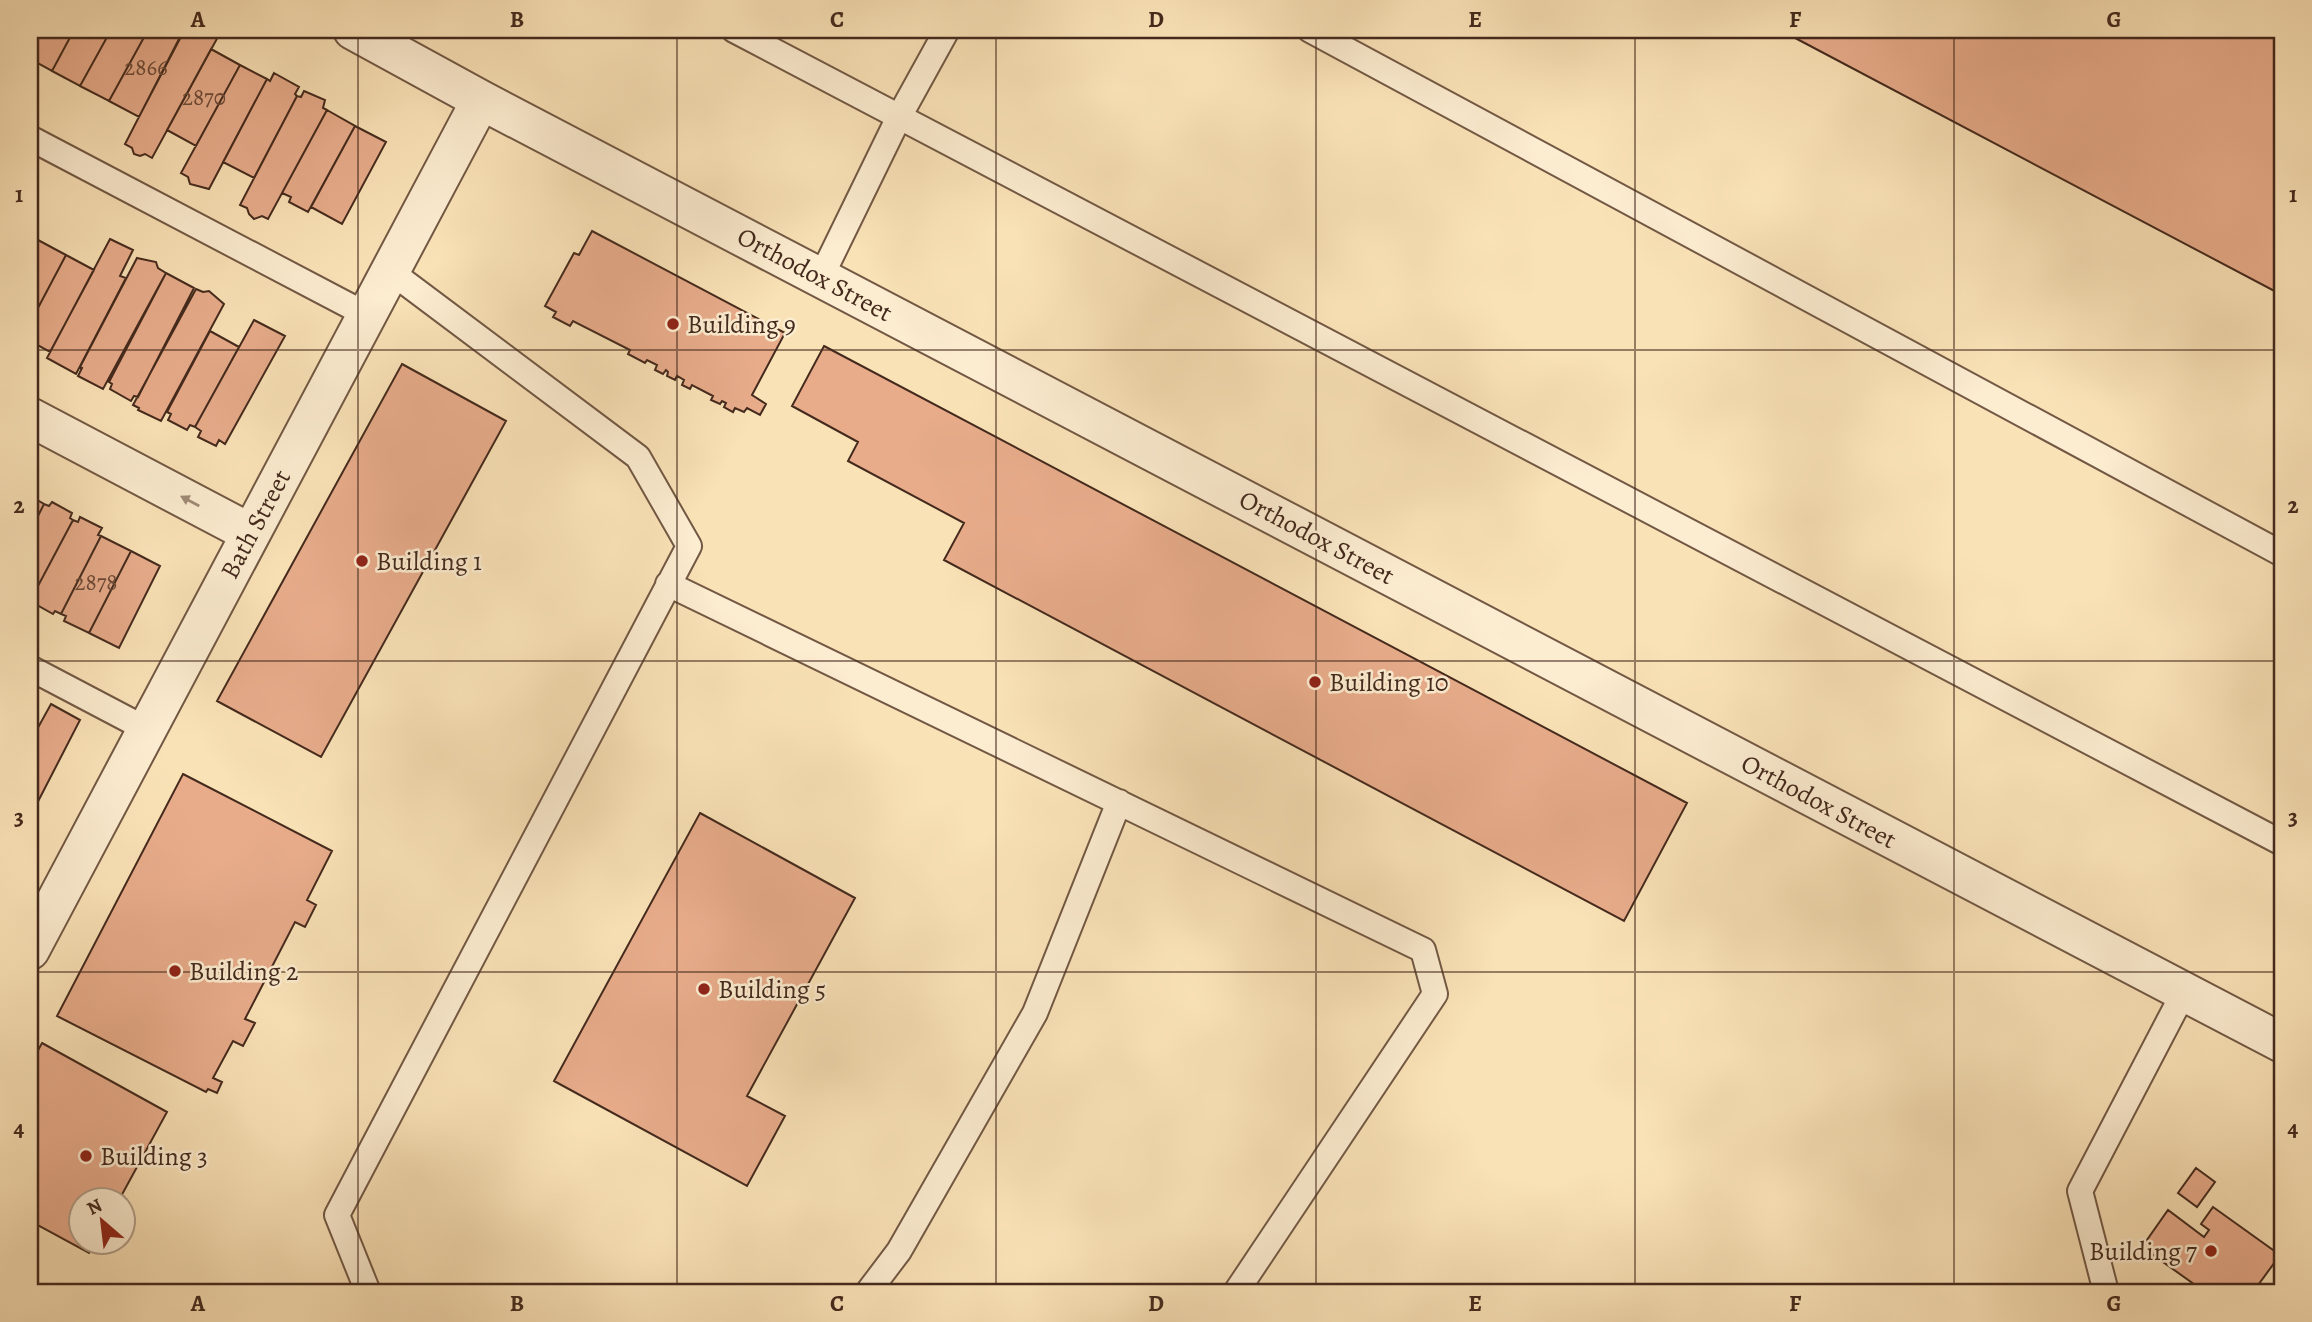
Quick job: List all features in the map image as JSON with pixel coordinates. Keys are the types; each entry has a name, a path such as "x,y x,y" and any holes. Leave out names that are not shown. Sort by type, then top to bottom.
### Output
{"street":[{"name":"Orthodox Street","path":"353,30 481,100 2282,1043"},
{"name":"Bath Street","path":"35,926 146,729 481,100"},
{"path":"30,417 250,533"}],"lane":[{"path":"734,30 2282,843"},
{"path":"821,277 900,117 947,30"},
{"path":"1310,30 2282,554"},
{"path":"30,138 367,315"},
{"path":"368,1292 337,1215 689,546 638,457 390,271"},
{"path":"668,584 1423,950 1435,994 1236,1292"},
{"path":"30,668 146,729"},
{"path":"868,1292 899,1251 1035,1013 1119,802"},
{"path":"2106,1292 2080,1191 2184,992"}],"building":[{"path":"37,30 74,30 52,71 30,59 30,44"},
{"path":"74,30 111,30 80,86 52,71"},
{"path":"111,30 148,30 109,101 80,86"},
{"path":"148,30 184,31 139,117 109,101"},
{"path":"197,30 210,30 219,35 152,158 145,154 134,154 132,148 125,144 182,33 192,38"},
{"path":"1780,30 2282,30 2282,295"},
{"path":"211,49 240,65 196,146 167,130"},
{"path":"240,65 267,79 209,189 190,184 188,177 181,173"},
{"path":"274,73 299,87 295,94 297,96 254,178 223,162 267,79 270,81"},
{"path":"304,91 325,100 323,108 327,110 268,219 262,216 254,219 247,208 240,205 297,96 301,97"},
{"path":"327,110 355,126 308,212 289,202 291,197 282,193"},
{"path":"355,126 386,142 342,224 311,207"},
{"name":"Building 9","path":"592,231 785,333 752,395 766,404 760,415 747,408 744,412 735,408 733,412 724,407 726,403 722,401 720,404 711,400 713,396 692,385 690,389 682,385 684,380 677,376 675,380 667,376 666,370 663,374 655,370 657,365 647,360 645,363 628,354 630,350 573,321 570,326 553,317 556,312 545,306 574,253 579,255"},
{"path":"110,239 133,250 120,276 126,278 76,374 47,358"},
{"path":"38,240 66,255 30,323 30,256"},
{"path":"66,255 94,270 50,352 30,341 30,323"},
{"path":"137,258 156,262 158,268 166,273 103,389 78,376 82,368 80,367"},
{"path":"166,273 194,288 138,397 134,396 131,401 110,389 112,384 109,382"},
{"path":"196,289 209,291 224,304 161,421 133,405"},
{"path":"254,320 285,336 225,444 219,440 216,446 198,437 201,431 195,427"},
{"path":"210,331 239,347 195,427 190,425 187,430 168,420 171,414 167,412"},
{"name":"Building 10","path":"824,346 1687,803 1624,921 944,560 964,523 848,461 858,442 792,406"},
{"name":"Building 1","path":"402,364 506,421 321,757 217,701"},
{"path":"30,496 44,504 30,532"},
{"path":"52,502 72,513 70,518 73,520 30,601 30,532 44,504 49,506"},
{"path":"80,517 102,528 98,535 101,536 61,614 55,611 53,614 30,601 73,520 78,522"},
{"path":"101,536 131,551 89,633 64,621 66,616 61,614"},
{"path":"131,551 160,566 119,648 89,633"},
{"path":"51,704 80,720 30,817 30,742"},
{"name":"Building 2","path":"183,774 332,851 307,900 316,905 305,927 295,922 245,1019 255,1023 243,1046 233,1041 213,1078 222,1082 217,1093 208,1089 206,1092 57,1016"},
{"name":"Building 5","path":"700,813 855,898 747,1096 785,1116 747,1186 554,1081"},
{"name":"Building 3","path":"42,1043 167,1112 127,1186 66,1186 66,1241 30,1221 30,1065"},
{"path":"2196,1168 2215,1182 2197,1207 2178,1193"},
{"name":"Building 7","path":"2213,1207 2280,1255 2253,1292 2205,1292 2142,1247 2168,1210 2204,1237 2209,1230 2201,1224"}],"place":[{"name":"Building 9","path":"673,324"},
{"name":"Building 1","path":"362,561"},
{"name":"Building 10","path":"1315,682"},
{"name":"Building 2","path":"175,971"},
{"name":"Building 5","path":"704,989"},
{"name":"Building 3","path":"86,1156"},
{"name":"Building 7","path":"2211,1251"}]}
